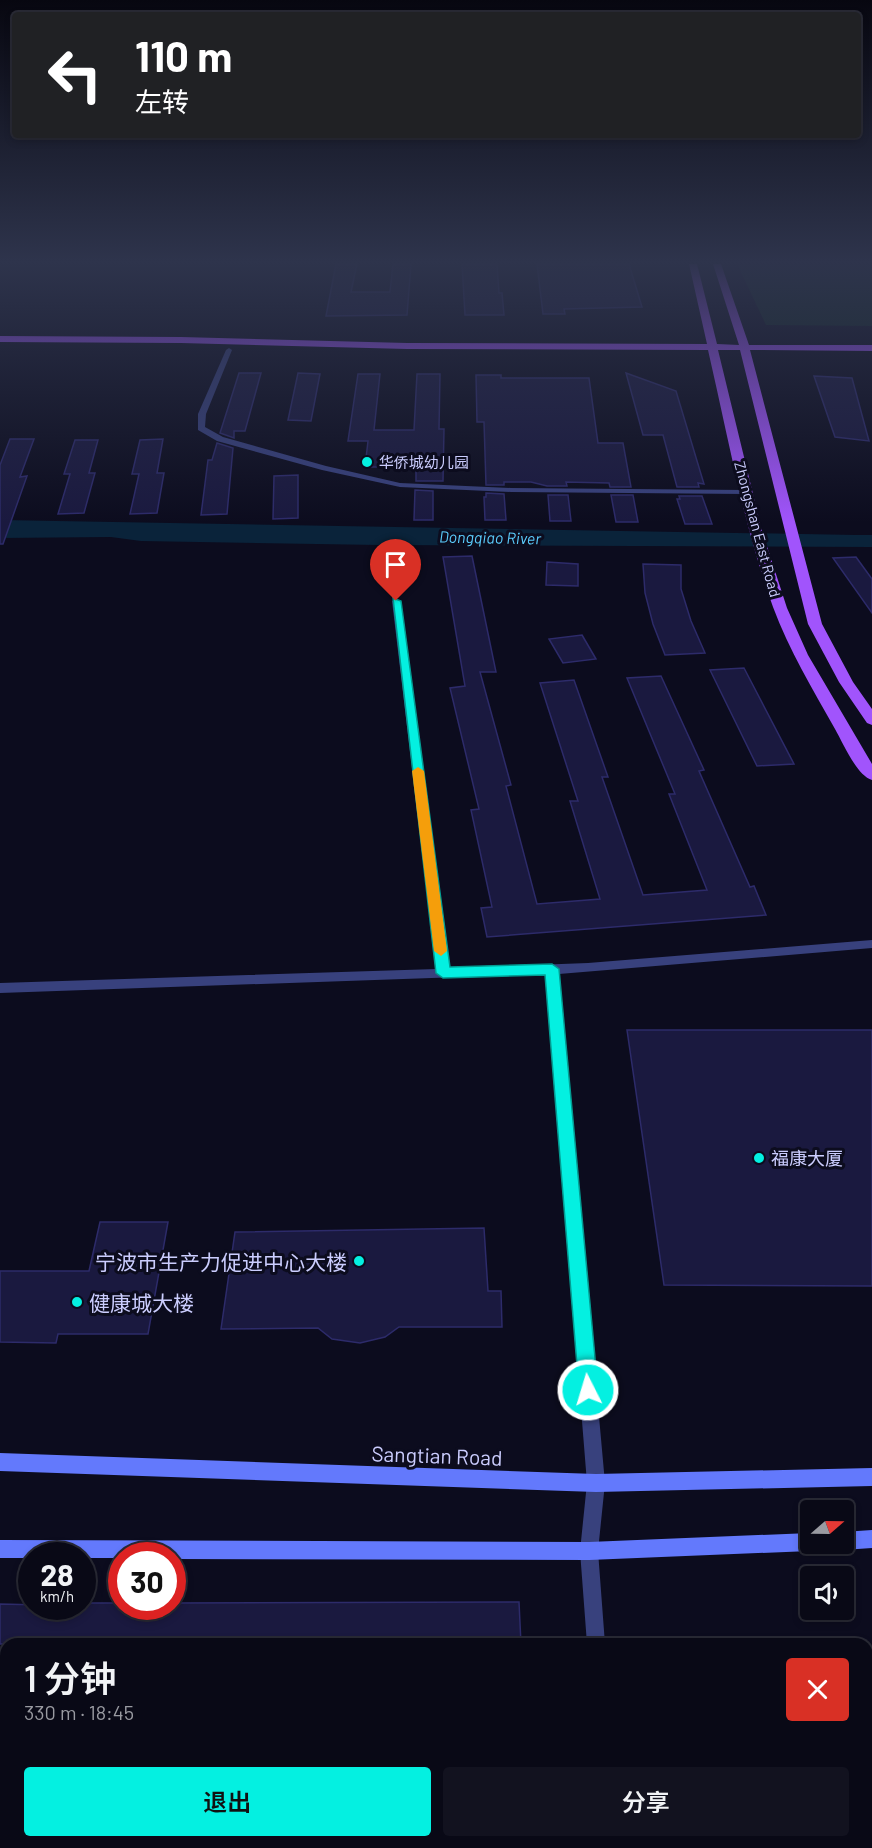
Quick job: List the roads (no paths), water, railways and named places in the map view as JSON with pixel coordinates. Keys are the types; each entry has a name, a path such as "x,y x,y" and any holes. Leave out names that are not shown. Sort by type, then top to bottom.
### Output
{"main road":[{"name":"Zhongshan East Road","path":"713,350 756,531 780,608 801,655 861,760 872,775"},
{"path":"721,350 872,354"},
{"path":"745,351 777,350"},
{"name":"Zhongshan East Road","path":"745,351 815,624 846,682 872,720"},
{"name":"Sangtian Road","path":"0,1462 596,1483 872,1477"},
{"path":"854,1540 872,1539"},
{"path":"0,1548 589,1551 800,1542"}],"street":[{"path":"229,350 202,414 201,428 220,440 326,468 400,484 511,490 746,492"},
{"path":"396,601 443,973"},
{"path":"0,988 552,969 872,944"},
{"path":"552,969 596,1483 589,1551 596,1638"}],"water":[{"name":"Dongqiao River","path":"0,520 872,535 872,547 379,545 141,541 111,537 0,538"}],"place":[{"name":"华侨城幼儿园","path":"367,462"},
{"name":"福康大厦","path":"759,1158"},
{"name":"宁波市生产力促进中心大楼","path":"359,1261"},
{"name":"健康城大楼","path":"77,1302"}]}
